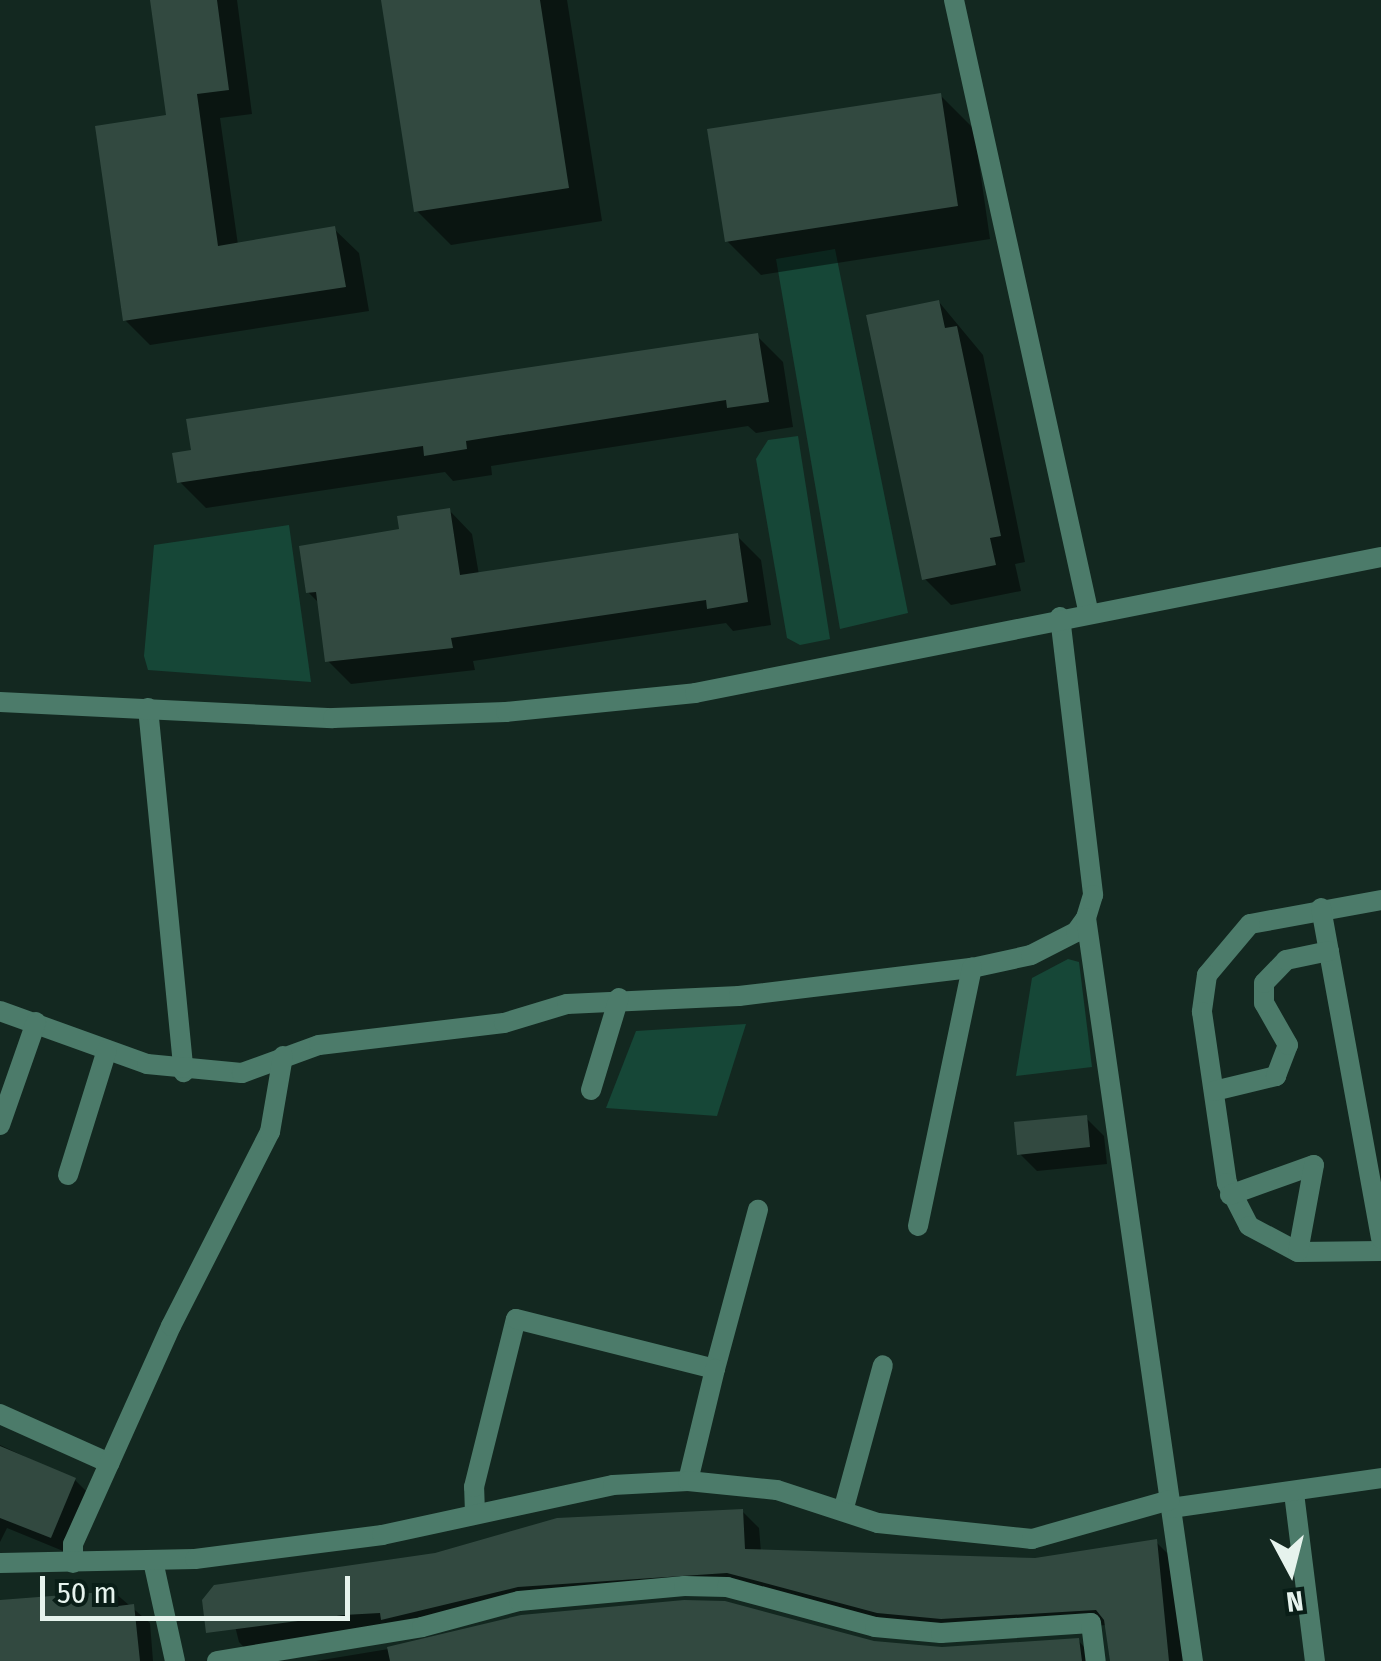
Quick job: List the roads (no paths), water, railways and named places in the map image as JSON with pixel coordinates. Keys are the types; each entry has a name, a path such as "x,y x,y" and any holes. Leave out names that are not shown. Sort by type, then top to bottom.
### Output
{"street":[{"path":"954,0 1088,610"},
{"path":"0,702 333,718 619,700 808,675 1088,610 1381,557"},
{"path":"0,1011 107,1050 184,1072 242,1072 319,1045 504,1023 620,998 738,996 972,968 1031,955 1076,932 1086,918 1093,895 1060,617"},
{"path":"148,708 184,1072"},
{"path":"1381,900 1250,924 1213,965 1202,1012 1230,1195 1264,1239 1298,1252 1381,1251"},
{"path":"1321,908 1381,1239"},
{"path":"1086,918 1193,1661"},
{"path":"1214,1092 1255,1086 1282,1067 1286,1036 1264,1003 1264,983 1286,960 1329,951"},
{"path":"918,1226 972,968"},
{"path":"591,1090 620,998"},
{"path":"0,1125 36,1022"},
{"path":"68,1175 107,1050"},
{"path":"73,1563 73,1544 108,1462 270,1132 283,1056"},
{"path":"1230,1195 1314,1165 1298,1252"},
{"path":"688,1481 758,1210"},
{"path":"475,1513 474,1487 516,1320 715,1369"},
{"path":"843,1511 883,1365"},
{"path":"0,1414 108,1462"},
{"path":"0,1563 154,1561 382,1535 612,1485 688,1481 777,1490 878,1523 1032,1539 1171,1504 1294,1493 1381,1478"},
{"path":"1294,1493 1315,1661"},
{"path":"154,1561 174,1661"},
{"path":"216,1661 422,1627 558,1595 727,1586 876,1627 941,1633 1091,1623 1096,1661"}]}
